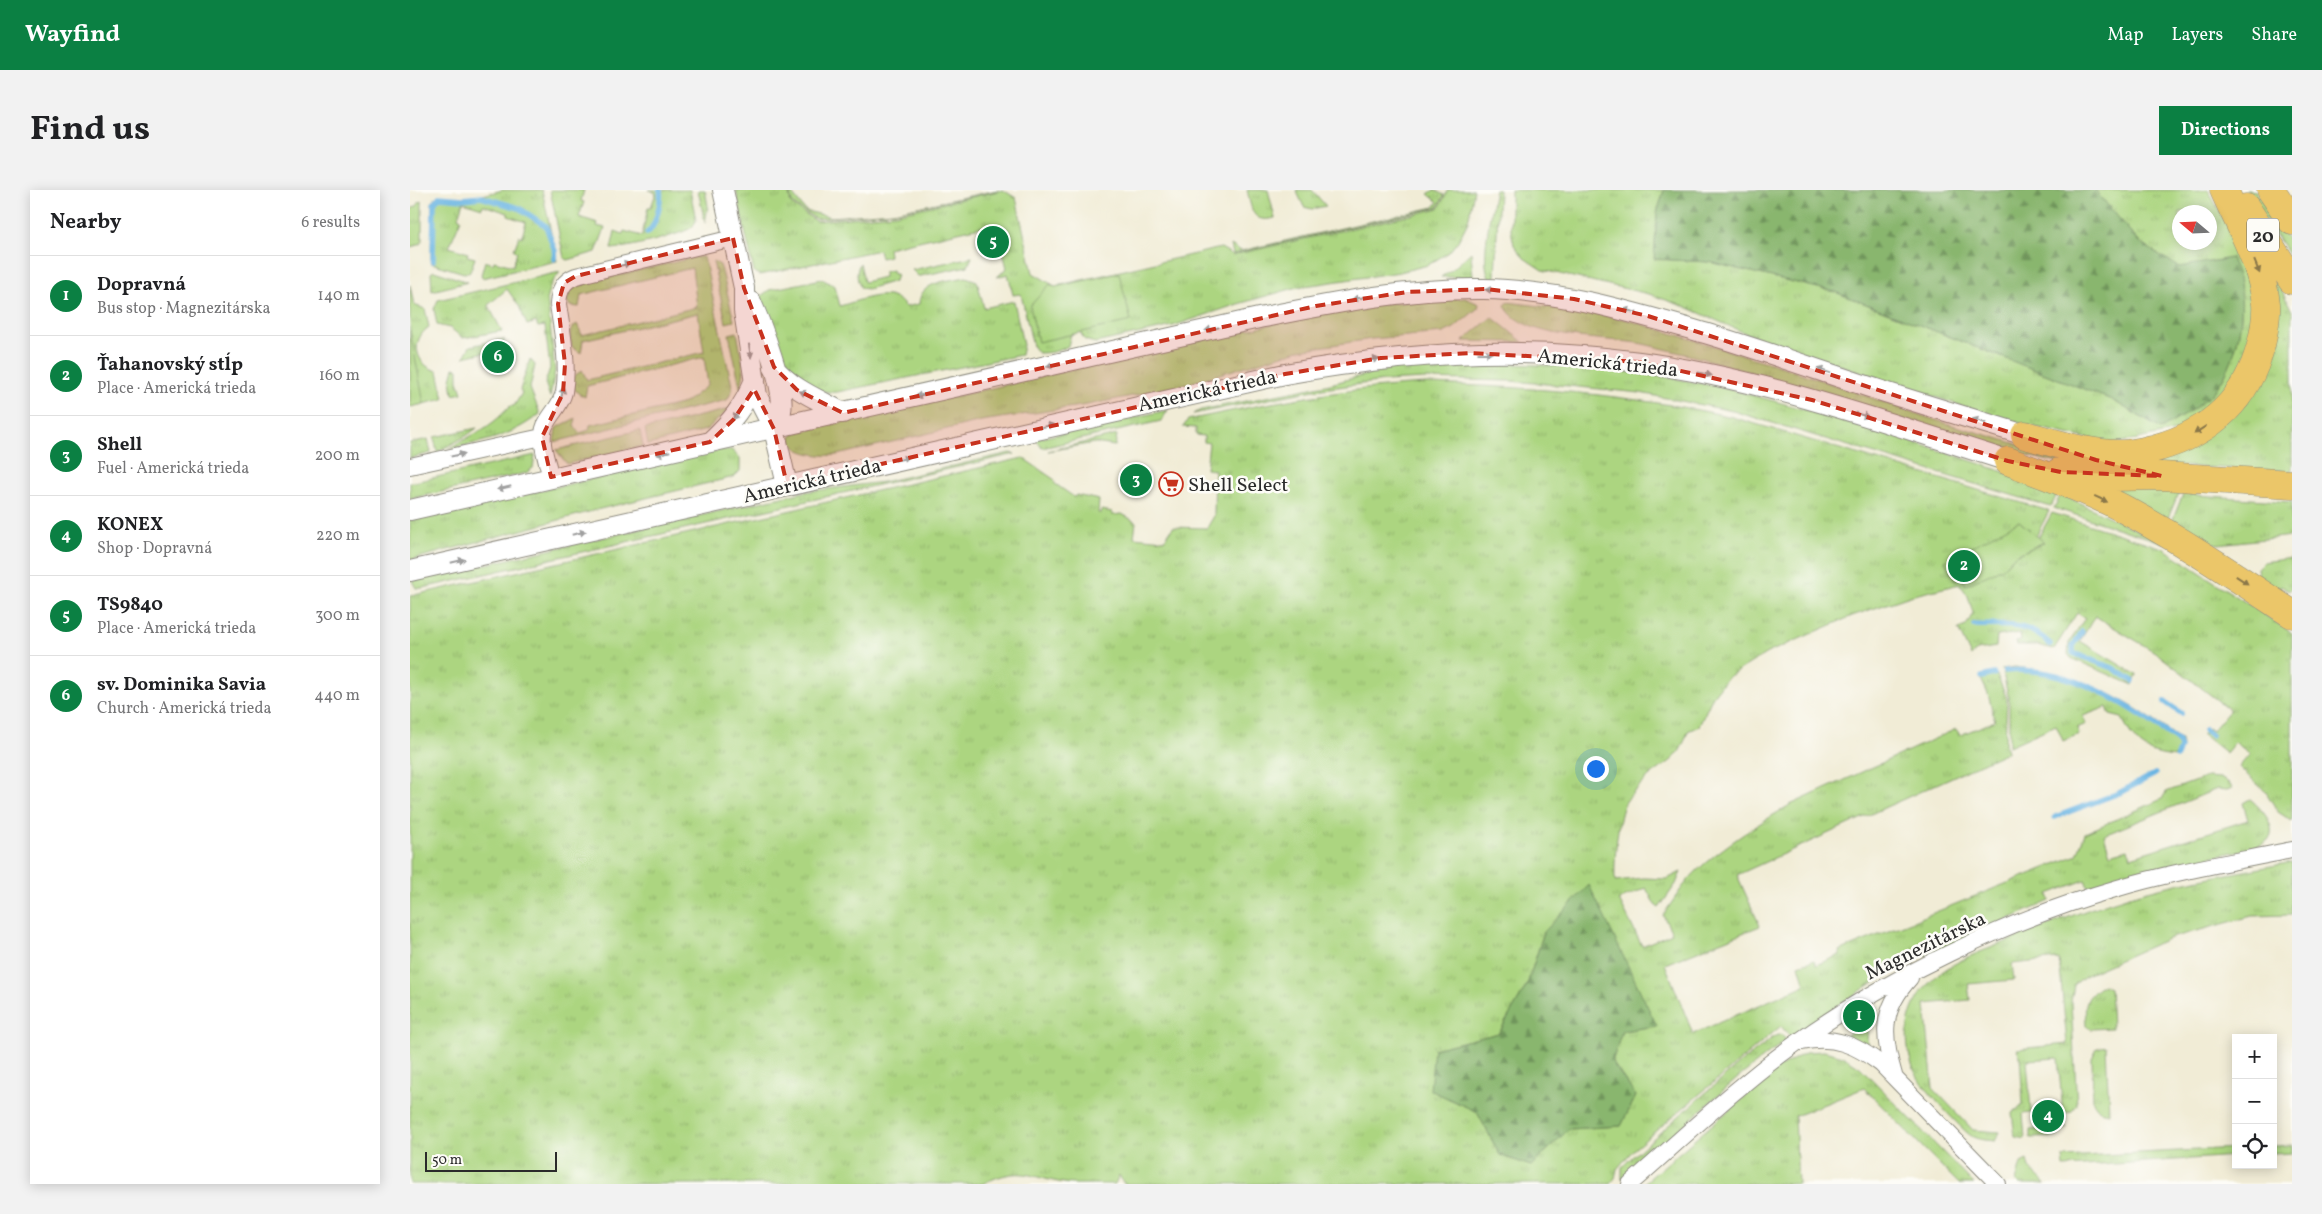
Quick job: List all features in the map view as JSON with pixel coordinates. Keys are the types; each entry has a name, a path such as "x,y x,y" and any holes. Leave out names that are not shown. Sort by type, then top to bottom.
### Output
{"highway":[{"path":"2025,436 2102,453 2123,454 2142,452 2186,438 2218,417 2236,398 2250,379 2258,357 2264,334 2266,306 2262,280 2224,190"},
{"name":"20","path":"2233,190 2292,280"},
{"name":"20","path":"2271,190 2292,221"},
{"path":"2025,436 2096,460 2162,476"},
{"path":"2008,461 2060,472 2113,477 2162,476 2285,484"},
{"path":"2008,461 2072,485 2129,512 2227,571 2292,614"}],"street":[{"path":"722,190 744,288 774,367 781,410 774,429"},
{"path":"551,477 542,437 546,422 557,410 563,393 565,364 558,294 567,280 733,238"},
{"path":"744,288 744,311 757,396 774,429 787,485"},
{"path":"410,510 1316,306 1407,292 1485,289 1574,299 1648,316 1761,350 1885,392 2025,436"},
{"name":"Americká trieda","path":"410,571 1285,374 1381,358 1470,353 1614,359 1689,371 1812,400 2008,461"},
{"path":"774,367 785,381 797,390 843,413"},
{"path":"710,442 734,419 745,403 755,380"},
{"path":"410,466 542,437"},
{"name":"Magnezitárska","path":"1630,1184 1794,1044 1860,1002 1916,970 2054,910 2118,888 2158,877 2292,850"},
{"path":"1895,1080 1888,1056 1886,1021 1890,1006 1898,991 1916,970"},
{"path":"1794,1044 1815,1039 1843,1042 1867,1054 1998,1184"}],"highlighted area":[{"path":"733,238 744,288 774,367 797,390 843,413 1316,306 1407,292 1485,289 1574,299 1648,316 2096,460 2162,476 2061,472 2008,461 1812,400 1640,362 1470,353 1381,358 1285,374 787,485 774,429 754,389 734,419 710,442 551,477 542,437 563,393 565,364 558,304 564,283 576,276"}],"green space":[{"path":"503,190 542,190 557,261 482,278 481,275 485,261 493,264 494,261 513,266 517,252 514,250 519,236 522,237 526,222 508,216 508,213 483,205 482,208 463,202 458,217 461,219 449,247 468,253 467,256 475,258 470,272 464,273 431,263 432,203 436,197 475,197"},
{"path":"550,190 584,190 581,201 584,202 579,217 598,223 597,226 605,228 596,252 568,260 564,258"},
{"path":"649,190 690,190 696,220 694,224 689,229 662,239 611,249 615,231 623,234 624,231 642,236 648,207 651,207 656,193"},
{"path":"698,190 705,190 708,206 705,223"},
{"path":"736,190 788,190 791,204 816,221 895,214 1003,190 1016,198 1033,273 1055,286 1221,248 1233,255 1411,215 1439,208 1448,190 1474,190 1468,222 1458,241 1449,252 1428,265 1400,272 1298,287 1238,304 1173,326 1095,343 1085,340 1080,332 1071,334 1068,346 1065,348 1053,352 1038,353 1033,347 1021,294 1013,295 1008,274 997,277 1007,268 997,228 989,225 888,248 889,256 881,258 879,250 759,275 754,272"},
{"path":"789,190 806,211 832,217 894,212 998,190 895,212 816,219 792,203"},
{"path":"1247,190 1268,190 1275,218 1261,219 1257,217 1252,209"},
{"path":"1296,190 1312,190 1326,206 1312,209 1304,207"},
{"path":"1434,190 1444,195 1438,207 1233,254 1231,245 1241,251 1434,207 1438,202 1428,194"},
{"path":"1495,190 1499,190 1495,277 1491,279 1487,272 1486,250"},
{"path":"1511,190 1664,190 1657,213 1655,259 1709,262 1835,292 2112,400 2161,429 2202,402 2222,380 2238,340 2241,311 2239,277 2231,259 2179,268 2139,242 2095,190 2208,190 2216,205 2172,205 2172,250 2217,250 2217,207 2247,263 2255,325 2235,384 2181,430 2113,444 2026,425 1959,405 1745,333 1686,307 1649,294 1542,270 1524,258 1514,245 1511,230"},
{"path":"1664,190 2095,190 2139,242 2179,267 2231,258 2238,274 2241,297 2238,340 2228,368 2214,391 2189,412 2161,429 2112,400 1835,292 1709,262 1654,259 1657,213"},
{"path":"2246,190 2256,191 2292,246 2292,259"},
{"path":"422,201 422,241 419,245 410,247 410,210 418,205 418,202"},
{"path":"1471,252 1473,277 1441,277 1453,269"},
{"path":"2265,256 2292,311 2292,471 2153,465 2148,461 2247,402"},
{"path":"696,257 704,257 732,386 732,391 727,400 554,442 556,428 576,418 574,426 580,433 589,430 590,425 685,403 708,385 704,357 587,386 585,397 577,392 573,384 573,377 582,370 587,380 704,352 698,313 583,340 581,353 572,347 570,337 570,331 577,324 582,335 697,307 692,268 581,295 579,307 570,306 566,299 571,290 581,284"},
{"path":"972,257 968,266 921,276 918,276 912,270"},
{"path":"713,261 720,265 734,321 726,323"},
{"path":"860,263 864,282 884,277 884,272 892,270 893,274 897,274 895,281 868,289 861,288 857,275"},
{"path":"434,271 468,282 432,291 431,273"},
{"path":"560,272 551,284 547,296 555,371 550,397 545,383 550,368 545,326 538,327 536,322 527,325 519,306 507,289 488,305 502,331 463,338 450,328 437,325 434,309 438,300"},
{"path":"1119,273 1131,321 1038,342 1030,306 1050,284 1055,287"},
{"path":"966,277 977,281 984,308 1014,301 1023,345 1021,355 837,392 814,388 788,368 783,362 760,301 761,296 769,290 822,279 835,286 840,306 866,298 884,296 900,300 905,307 919,304 924,291 936,283"},
{"path":"410,285 414,305 425,309 429,327 419,339 417,345 418,352 424,364 438,371 444,399 410,407"},
{"path":"1465,298 1479,304 1478,308 1454,328 1443,333 1371,339 1299,350 1177,387 1087,405 981,421 837,455 818,455 806,452 791,443 791,437 795,433 1329,311 1366,305"},
{"path":"1507,302 1589,312 1628,320 1783,367 1932,419 2064,458 2063,464 1957,437 1696,357 1643,344 1547,332 1529,326 1514,317 1505,306"},
{"path":"1492,317 1523,342 1463,341"},
{"path":"410,330 424,404 410,407"},
{"path":"737,332 744,371 741,391 729,334"},
{"path":"504,339 504,354 485,352 464,357 470,346"},
{"path":"530,359 535,365 530,388 540,414 507,434 448,449 495,421 510,406 514,406 522,393 520,390"},
{"path":"1509,364 1630,372 1737,391 1926,446 2058,492 2051,507 1733,411 1640,393 1569,386 1512,381 1424,379 1385,381 1314,390 1193,414 1201,410 1326,385 1397,367"},
{"path":"454,368 458,369 458,381 462,393 453,395 451,379"},
{"path":"1426,384 1504,387 1617,397 1693,409 1732,417 2049,511 2036,536 2019,521 2003,568 2014,556 2043,543 2038,538 2052,513 2163,548 2292,633 2292,821 2278,812 2266,792 2239,767 2250,754 2235,742 2226,753 2202,734 2208,728 2212,731 2230,710 2155,652 2095,616 2080,641 2137,675 2133,685 2071,658 2068,654 2069,643 2085,618 2077,613 2054,649 2037,645 2017,645 2016,642 2021,641 2020,633 1997,636 1996,647 1977,650 1971,656 1958,629 1966,626 1973,613 1968,596 1960,584 1910,596 1852,616 1767,653 1728,677 1713,696 1699,726 1688,731 1678,754 1647,778 1624,805 1618,832 1615,881 1644,878 1667,879 1681,872 1676,884 1659,908 1655,905 1646,888 1619,900 1642,946 1672,933 1663,915 1683,887 1699,868 1751,829 1790,805 1956,729 1960,735 1995,721 1988,694 1981,679 1997,675 2007,699 2005,743 2007,752 1737,875 1760,926 1665,964 1693,1034 1805,985 1799,965 1814,960 1816,965 1840,955 1839,951 2077,855 2085,833 2162,799 2166,792 2207,777 2220,778 2229,783 2232,788 2227,790 2217,789 2104,835 2110,854 2128,849 2131,857 2248,820 2243,803 2250,799 2259,807 2270,823 2271,835 2263,844 2253,848 2138,872 2088,887 2085,880 2048,894 2050,901 1920,958 1871,984 1790,1037 1781,1026 1633,1150 1617,1169 1615,1178 1610,1184 1124,1184 1119,1175 1115,1184 1072,1184 1018,1174 996,1178 982,1184 410,1184 410,596 1023,458 1055,480 1054,483 1074,497 1076,495 1099,500 1098,513 1101,513 1102,510 1112,512 1112,515 1122,514 1136,522 1134,537 1164,540 1173,527 1207,528 1214,516 1215,470 1206,469 1209,443 1204,442 1204,436 1196,435 1196,428 1183,427 1188,420 1306,397","holes":["1544,932 1656,1026 1622,1031 1612,1062 1636,1096 1621,1126 1569,1129 1531,1166 1500,1155 1477,1112 1434,1049 1499,1033 1527,985"]},
{"path":"730,409 706,430 648,445 645,429"},
{"path":"1168,410 1161,421 1042,448 1036,439"},
{"path":"477,428 466,436 437,452 434,437"},
{"path":"640,430 643,446 567,464 556,450"},
{"path":"1117,435 1115,446 1094,443 1048,451"},
{"path":"428,439 431,453 410,458 410,443"},
{"path":"721,450 732,450 740,459 740,471 734,477 600,509 410,560 410,520"},
{"path":"1010,453 1015,454 423,588 416,588 412,581 804,492 883,482"},
{"path":"535,455 533,468 526,473 410,499 410,483"},
{"path":"2097,483 2180,489 2167,521"},
{"path":"2061,494 2164,543 2054,508"},
{"path":"2183,494 2292,502 2292,536 2218,544 2209,542 2173,519"},
{"path":"2019,521 2044,542 2014,556 2003,568 1966,585 1962,578 1955,580 1945,561"},
{"path":"2292,558 2292,588 2289,591 2281,586 2277,592 2258,575 2257,568 2263,562"},
{"path":"2015,667 2063,676 2104,691 2123,701 2181,740 2182,746 2177,757 2157,754 2143,747 2132,736 2122,718 2110,715 2107,707 2083,716 2086,724 2077,728 2079,734 2063,741 2056,725 2009,746 2009,700 2002,669"},
{"path":"2292,862 2292,915 2252,916 2167,939 2086,975 2074,985 2071,1002 2077,1105 2071,1112 2063,1114 2058,1058 2027,1060 2031,1113 2023,1114 2025,1139 2015,1137 2012,1113 2023,1105 2020,1056 2017,1049 2067,1044 2059,959 2012,964 2014,980 1968,984 1970,1000 1925,1004 1933,1088 1973,1130 2000,1132 1995,1141 1978,1139 1968,1133 1944,1109 1917,1076 1912,1064 1907,1039 1910,1015 1921,992 1930,982 1958,962 2061,920 2127,897 2180,883"},
{"path":"1589,885 1657,1026 1622,1031 1612,1062 1636,1096 1621,1126 1569,1129 1531,1166 1500,1155 1477,1112 1430,1090 1434,1049 1499,1033 1527,985 1544,932"},
{"path":"2103,985 2110,988 2112,1028 2091,1029 2086,1026 2085,1012 2087,1002 2092,994"},
{"path":"1868,1020 1867,1044 1846,1036"},
{"path":"1781,1034 1786,1040 1739,1077 1622,1179 1622,1167 1631,1158 1741,1062 1775,1036"},
{"path":"2106,1046 2109,1113 2100,1111 2093,1102 2092,1058 2097,1048"},
{"path":"1824,1051 1843,1056 1860,1067 1974,1184 1959,1184 1864,1088 1795,1116 1798,1184 1643,1184 1778,1068 1807,1052"},
{"path":"2067,1127 2056,1137 2030,1138 2030,1130"},
{"path":"2292,1145 2292,1153 2277,1154 2277,1146"},
{"path":"2232,1148 2232,1156 2084,1166 2064,1167 2063,1157"},
{"path":"2027,1160 2029,1168 2046,1184 2019,1184 2016,1181 2021,1163"}],"waterway":[{"path":"647,233 658,213 660,190"},
{"path":"434,204 439,197 463,199 481,197 519,208 546,226 555,251 554,259"},
{"path":"433,261 434,204"},
{"path":"1974,625 2005,625 2024,628 2033,631 2050,644"},
{"path":"2082,632 2073,646 2073,653 2113,668 2133,681"},
{"path":"2005,671 2029,671 2052,674 2098,690 2140,714 2178,741 2180,748 2177,756"},
{"path":"1982,677 1994,674"},
{"path":"2165,702 2181,713"},
{"path":"2205,730 2211,735"},
{"path":"2055,817 2119,793 2155,774"}],"place":[{"name":"TS9840","path":"993,242"},
{"name":"sv. Dominika Savia","path":"498,357"},
{"name":"Shell","path":"1136,480"},
{"name":"Shell Select","path":"1171,484"},
{"name":"Ťahanovský stĺp","path":"1964,566"},
{"name":"Dopravná","path":"1859,1016"},
{"name":"KONEX","path":"2048,1116"}]}
